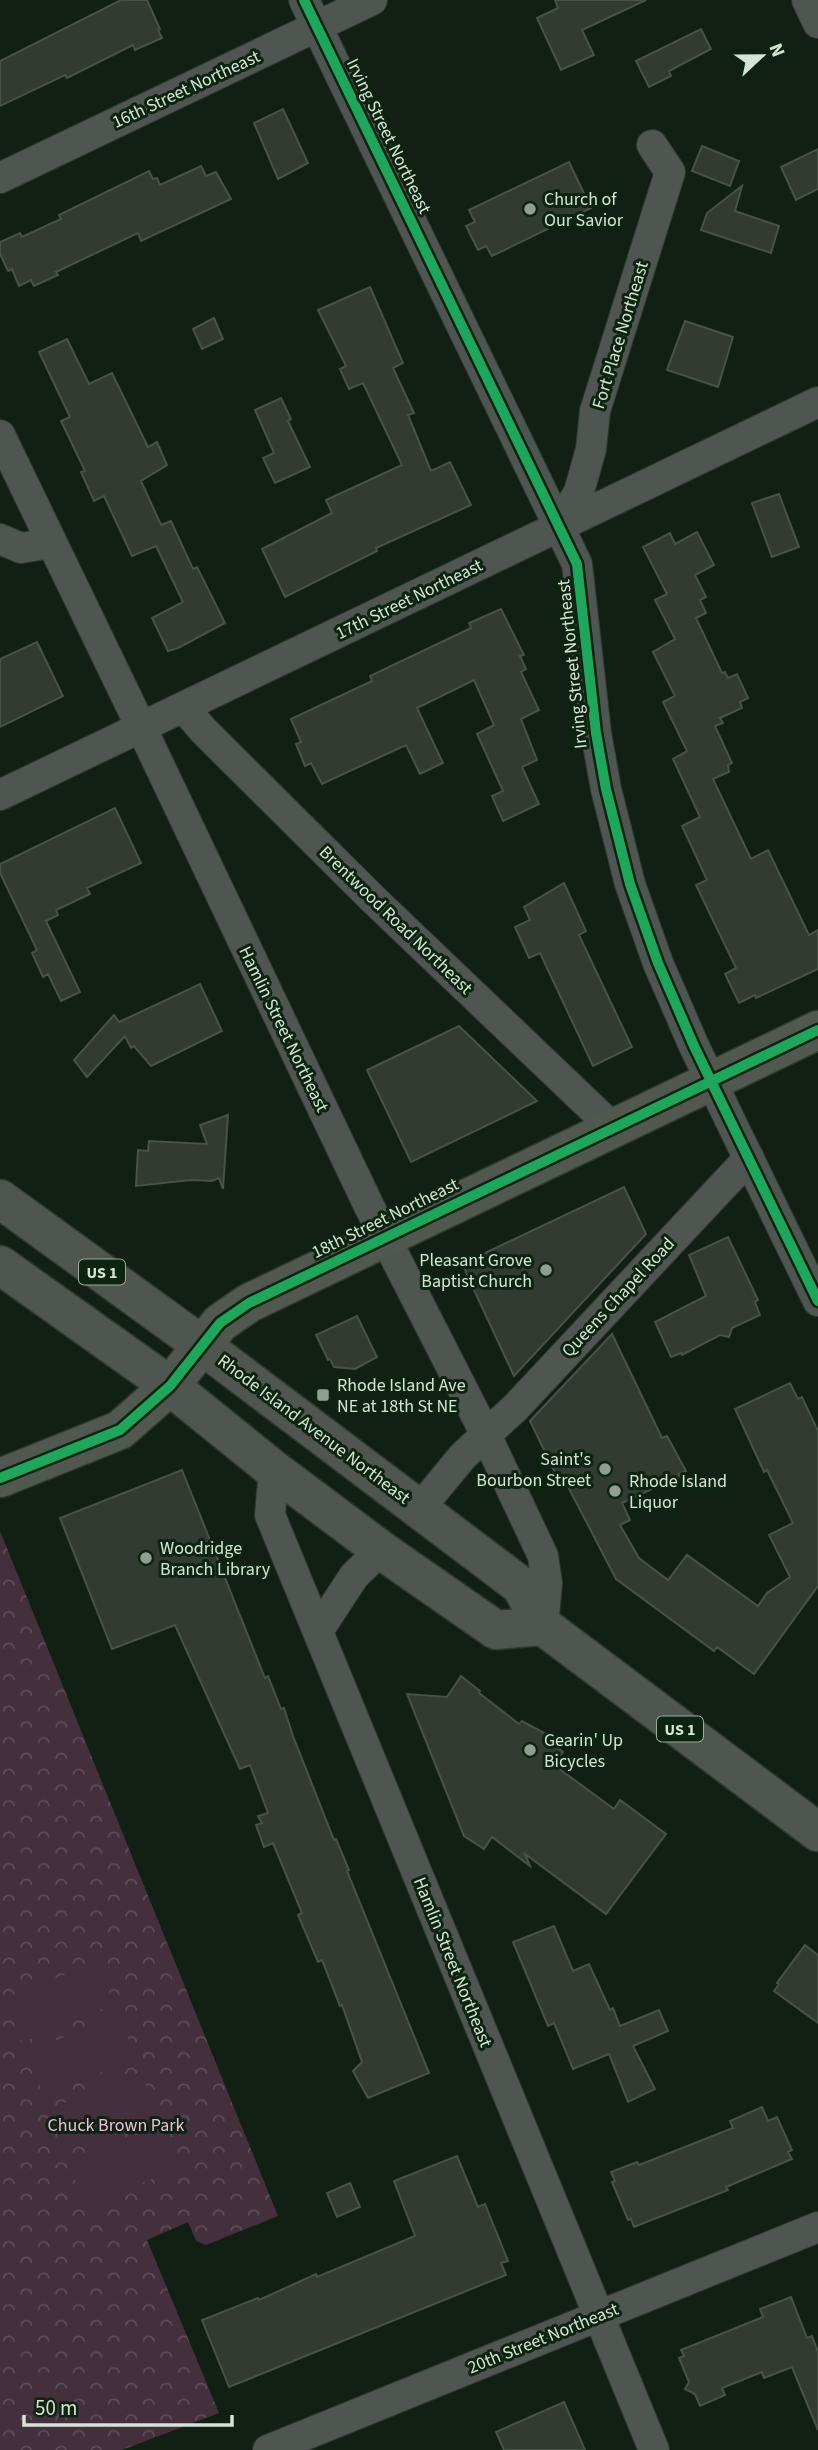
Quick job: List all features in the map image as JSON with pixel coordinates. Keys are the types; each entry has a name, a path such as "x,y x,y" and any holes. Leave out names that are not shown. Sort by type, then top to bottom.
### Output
{"main road":[{"name":"18th Street Northeast","path":"0,1478 120,1430 170,1387 230,1314 249,1303 818,1030"},
{"name":"Rhode Island Avenue Northeast","path":"0,1199 203,1346 521,1586 543,1626 818,1832"},
{"path":"0,1265 170,1387 274,1470 381,1549 496,1630 543,1626"}],"street":[{"name":"Irving Street Northeast","path":"304,0 579,572 596,733 623,859 667,984 818,1301"},
{"name":"16th Street Northeast","path":"0,177 372,0"},
{"path":"807,0 818,23"},
{"name":"Fort Place Northeast","path":"558,527 579,492 592,449 595,411 670,172 652,145"},
{"name":"17th Street Northeast","path":"0,795 818,402"},
{"name":"Hamlin Street Northeast","path":"0,435 383,1237 486,1436 543,1556 547,1583 543,1626"},
{"path":"0,539 21,548 51,543"},
{"name":"Brentwood Road Northeast","path":"184,708 374,900 613,1128"},
{"name":"Queens Chapel Road","path":"486,1436 749,1158"},
{"path":"419,1508 463,1456 486,1436"},
{"name":"Hamlin Street Northeast","path":"274,1470 270,1515 654,2450"},
{"path":"318,1631 354,1576 381,1549"},
{"name":"20th Street Northeast","path":"268,2450 818,2227"}],"green space":[{"name":"Chuck Brown Park","path":"0,1531 278,2216 206,2245 196,2241 188,2222 147,2240 219,2413 122,2450 0,2450"},
{"path":"97,1962 114,2004 22,2042 4,1999"},
{"path":"118,2015 136,2058 44,2096 26,2053"},
{"path":"140,2072 157,2115 65,2152 47,2110"},
{"path":"161,2125 179,2168 86,2206 68,2163"}],"building":[{"path":"121,0 147,0 162,38 135,50 133,45 67,78 65,75 0,106 0,61"},
{"path":"555,0 646,0 582,30 594,55 561,70 537,18 558,8"},
{"path":"701,29 711,49 669,71 671,76 649,87 636,61"},
{"path":"283,109 308,163 278,179 254,123"},
{"path":"702,146 739,161 730,186 692,171"},
{"path":"818,149 818,189 796,200 781,167"},
{"name":"Church of Our Savior","path":"569,162 591,208 492,256 486,246 478,250 466,226 475,222 469,210"},
{"path":"201,166 206,176 216,172 231,199 141,241 138,233 56,272 58,275 34,286 31,280 19,286 12,269 8,271 0,254 0,242 20,233 22,237 61,219 59,215 149,171 160,185"},
{"path":"742,186 735,211 779,226 771,253 701,230 707,213"},
{"path":"370,287 403,363 393,368 414,413 408,415 431,471 450,462 471,505 376,548 377,551 285,597 262,549 332,513 326,500 402,465 363,383 349,389 340,369 346,366 318,310"},
{"path":"214,318 223,339 202,349 193,329"},
{"path":"685,321 733,337 718,387 667,370"},
{"path":"67,339 89,384 112,373 148,447 157,442 167,465 141,481 161,525 171,521 193,569 197,567 225,623 178,648 168,651 152,618 183,602 156,546 132,556 104,496 94,501 81,472 85,471 61,421 70,417 39,352"},
{"path":"281,398 291,419 288,421 310,467 275,483 263,458 274,453 255,410"},
{"path":"779,494 799,547 772,557 752,503"},
{"path":"697,532 714,565 695,575 706,597 700,600 706,613 696,618 722,673 725,672 728,678 737,674 748,698 740,702 742,708 720,718 723,723 715,726 732,763 728,765 729,772 713,779 751,859 768,850 809,935 818,930 818,969 756,998 755,995 739,1003 725,974 736,968 696,885 707,880 682,826 700,817 673,759 687,751 663,702 675,696 653,652 675,639 655,600 667,594 643,547 670,533 675,544"},
{"path":"501,609 524,655 520,656 526,669 521,672 539,710 521,719 537,760 522,767 539,804 503,821 492,796 503,791 477,734 494,725 474,680 417,708 443,763 420,774 406,745 322,784 311,763 305,766 296,744 301,742 291,719 372,681 370,676 471,628 469,623"},
{"path":"37,642 63,696 0,727 0,659"},
{"path":"115,808 141,863 87,888 90,894 56,910 58,915 46,921 80,992 61,1001 48,974 43,977 32,953 37,950 0,873 0,864"},
{"path":"564,883 586,931 579,935 632,1047 593,1066 540,953 529,958 515,927 530,920 524,907"},
{"path":"200,984 222,1031 151,1066 134,1046 131,1048 125,1036 87,1077 74,1060 114,1015 119,1022"},
{"path":"459,1026 537,1101 411,1162 367,1070"},
{"path":"228,1115 223,1189 219,1178 212,1181 191,1180 136,1186 138,1150 148,1151 149,1141 207,1144 200,1125"},
{"path":"624,1187 646,1234 514,1376 466,1273 464,1263"},
{"path":"728,1237 758,1300 755,1302 760,1315 732,1328 729,1337 720,1335 682,1355 681,1353 671,1357 655,1322 706,1296 689,1255"},
{"path":"357,1316 377,1357 355,1369 334,1367 316,1335"},
{"path":"612,1334 662,1438 667,1436 686,1471 622,1503 630,1520 620,1525 639,1558 668,1580 687,1555 758,1606 767,1593 790,1577 769,1535 793,1523 767,1470 764,1472 735,1409 790,1383 798,1399 802,1397 818,1431 818,1586 754,1674 717,1647 714,1651 616,1579 564,1479 559,1481 530,1421"},
{"path":"182,1470 265,1678 268,1676 281,1709 284,1708 334,1840 336,1839 349,1870 347,1871 429,2073 368,2098 353,2071 362,2062 342,2005 340,2006 322,1960 318,1962 298,1915 302,1913 273,1843 264,1847 256,1825 262,1823 258,1816 268,1813 250,1765 240,1769 175,1625 112,1649 60,1518"},
{"path":"461,1676 519,1724 522,1721 546,1734 548,1740 563,1752 554,1765 614,1809 620,1800 666,1834 606,1914 525,1854 530,1866 492,1837 484,1849 464,1836 407,1694 447,1697"},
{"path":"554,1926 573,1971 589,1964 620,2026 659,2010 668,2031 633,2046 655,2089 628,2102 609,2054 573,2069 554,2023 548,2026 513,1942"},
{"path":"805,1945 818,1955 818,2023 774,1991"},
{"path":"762,2107 768,2121 777,2117 792,2150 788,2152 792,2159 726,2187 728,2190 634,2227 631,2219 628,2220 612,2182 615,2181 611,2172 637,2162 639,2165 733,2128 730,2121"},
{"path":"457,2156 478,2207 485,2204 508,2261 501,2263 506,2275 229,2387 202,2320 258,2298 259,2300 316,2274 317,2277 415,2236 394,2181"},
{"path":"350,2183 360,2207 337,2217 327,2193"},
{"path":"791,2297 807,2338 812,2336 818,2352 818,2430 792,2367 764,2378 762,2372 722,2388 725,2395 700,2406 695,2394 685,2389 689,2382 679,2358 684,2356 681,2350 763,2317 760,2309"},
{"path":"564,2402 585,2450 504,2450 496,2432"}],"cycle path":[{"path":"304,0 577,564 596,733 606,789 630,884 658,963 694,1046 818,1301"},
{"path":"0,1478 120,1430 170,1386 220,1323 249,1303 818,1030"}],"place":[{"name":"Church of Our Savior","path":"530,209"},
{"name":"Pleasant Grove Baptist Church","path":"546,1270"},
{"name":"Rhode Island Ave NE at 18th St NE","path":"323,1395"},
{"name":"Saint's Bourbon Street","path":"605,1469"},
{"name":"Rhode Island Liquor","path":"615,1491"},
{"name":"Woodridge Branch Library","path":"146,1558"},
{"name":"Gearin' Up Bicycles","path":"530,1750"}]}
